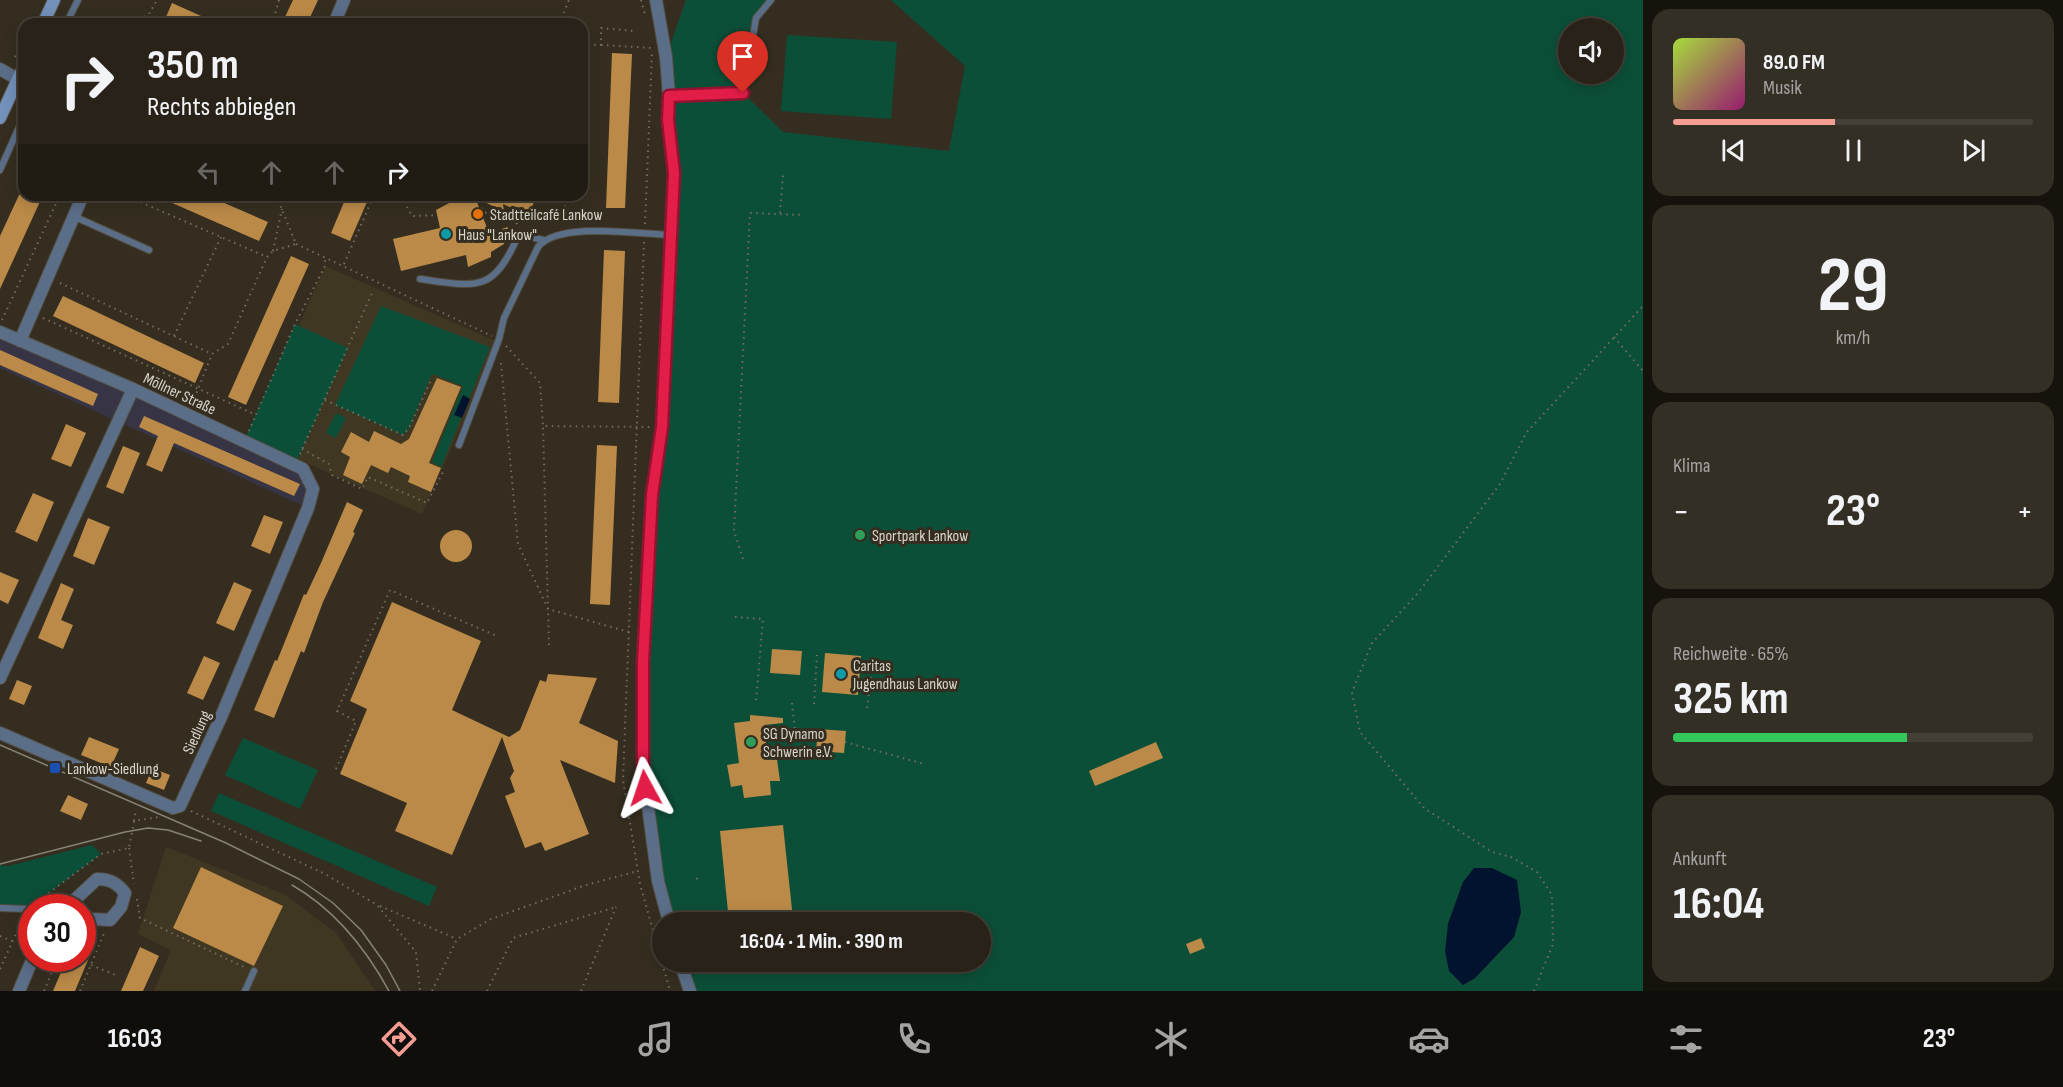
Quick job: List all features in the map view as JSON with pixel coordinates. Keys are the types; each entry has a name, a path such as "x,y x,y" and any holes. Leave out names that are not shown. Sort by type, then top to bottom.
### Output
{"street":[{"path":"46,18 54,0"},
{"path":"336,18 344,0"},
{"path":"656,0 666,57 668,120 674,173 662,427 652,495 643,662 643,769 658,882 666,912"},
{"path":"0,69 18,80"},
{"path":"0,118 18,87"},
{"path":"20,341 80,201"},
{"name":"Möllner Straße","path":"0,332 133,389 303,469 313,489"},
{"path":"0,678 133,389"},
{"name":"Siedlung","path":"180,806 226,706 308,508 313,489"},
{"path":"0,734 172,808 180,806"},
{"path":"81,894 98,879 108,879 119,885 125,893 122,907 110,920 96,920"},
{"path":"19,991 27,972"},
{"path":"683,972 690,991"}],"lane":[{"path":"69,18 78,0"},
{"path":"669,96 743,93 756,18 771,0"},
{"path":"0,170 18,130"},
{"path":"73,216 149,249"},
{"path":"420,279 457,284 484,282 498,272 509,257 519,234 543,240 577,230 672,235"},
{"path":"459,445 499,339 504,318 543,240"},
{"path":"0,908 18,910"},
{"path":"245,991 254,971"}],"path":[{"path":"144,17 149,14 157,0"},
{"path":"274,18 279,0"},
{"path":"562,18 569,0"},
{"path":"601,45 601,28 635,31"},
{"path":"588,45 652,48"},
{"path":"780,214 783,174"},
{"path":"0,325 57,201"},
{"path":"138,201 267,257"},
{"path":"279,201 296,244"},
{"path":"344,265 371,201"},
{"path":"406,201 406,206 412,216 437,215"},
{"path":"562,201 577,230"},
{"path":"481,208 488,215 516,219 519,234"},
{"path":"273,251 282,209"},
{"path":"743,559 734,531 750,213 803,215"},
{"path":"174,336 221,237"},
{"path":"187,415 212,354 228,344 267,257 273,251 296,244 499,339 540,383 549,645"},
{"path":"244,441 295,324 325,266 325,257"},
{"path":"46,276 212,354"},
{"path":"295,465 372,294"},
{"path":"1534,991 1553,944 1552,895 1537,872 1511,856 1492,852 1424,808 1360,732 1352,692 1372,643 1418,593 1500,484 1526,433 1643,306"},
{"path":"31,313 256,415"},
{"path":"1614,337 1643,371"},
{"path":"501,362 518,544 548,609 629,632"},
{"path":"325,400 403,435 409,429 431,380"},
{"path":"543,426 662,427"},
{"path":"302,449 329,464 332,475 362,489 368,477 427,503 444,472"},
{"path":"336,769 356,721 337,711 390,590 497,636"},
{"path":"735,616 763,619 756,701"},
{"path":"814,704 817,655"},
{"path":"867,708 873,658"},
{"path":"792,703 795,731 817,740"},
{"path":"845,742 924,764"},
{"path":"180,806 325,874 377,905 457,939"},
{"path":"134,883 129,848 136,809"},
{"path":"134,821 165,816"},
{"path":"51,894 101,855 129,848"},
{"path":"432,991 457,939 491,919 586,885 638,871"},
{"path":"697,878 698,884"},
{"path":"136,895 140,918 254,971"},
{"path":"377,905 416,952 420,991"},
{"path":"487,991 513,938 616,907 581,991"},
{"path":"96,952 110,920"},
{"path":"0,969 18,931"},
{"path":"0,936 12,942"},
{"path":"211,951 213,947"},
{"path":"96,966 118,976"},
{"path":"44,991 52,972"},
{"path":"80,991 88,972"}],"shaded area":[{"path":"325,266 498,342 422,514 250,438"},
{"path":"0,332 295,465 313,489 308,508 0,368"},
{"path":"166,847 286,895 336,933 375,991 154,991 171,950 138,934"}],"green space":[{"path":"686,0 771,0 756,18 743,93 783,132 949,151 965,66 891,0 1643,0 1643,991 690,991 683,972 991,972 991,912 667,912 643,769 671,235 666,57","holes":["1463,882 1514,937 1475,978 1463,985 1448,924"]},
{"path":"787,35 897,42 891,119 781,111"},
{"path":"381,306 490,347 441,467 432,462 463,386 432,374 409,428 403,435 335,405"},
{"path":"295,324 348,348 295,465 244,441"},
{"path":"336,413 346,418 336,438 326,433"},
{"path":"243,738 318,770 300,809 225,775"},
{"path":"219,793 437,887 429,906 211,811"},
{"path":"92,845 101,854 47,894 18,894 18,909 0,908 0,865 8,866"}],"water":[{"path":"463,395 470,399 462,418 454,415"},
{"path":"1474,868 1492,868 1517,880 1521,912 1514,937 1475,978 1463,985 1449,971 1445,951 1448,924 1463,882"}],"building":[{"path":"293,0 318,0 310,18 285,17"},
{"path":"172,3 206,18 166,18"},
{"path":"612,53 632,54 625,208 606,208"},
{"path":"18,197 18,201 40,201 0,289 0,236"},
{"path":"168,201 220,201 268,222 259,241"},
{"path":"344,201 367,201 350,241 331,233"},
{"name":"Haus \"Lankow\"","path":"453,201 477,201 489,233 508,227 504,244 491,252 491,257 468,267 466,255 401,271 393,239 440,228 436,210"},
{"name":"Haus \"Lankow\"","path":"483,201 534,201 528,216 503,204 504,212"},
{"path":"604,250 625,251 619,403 598,402"},
{"path":"291,256 309,264 246,405 228,397"},
{"path":"63,296 204,363 195,383 53,316"},
{"path":"0,350 98,394 93,406 0,365"},
{"path":"437,378 461,387 429,463 441,468 431,492 408,482 410,476 391,467 388,473 371,465 362,484 343,475 350,457 341,452 351,432 369,442 374,431 401,444 409,439"},
{"path":"144,416 300,484 294,496 174,443 162,472 146,465 158,436 139,427"},
{"path":"66,424 86,433 71,467 51,459"},
{"path":"597,445 617,446 610,605 590,604"},
{"path":"123,446 140,453 123,494 106,487"},
{"path":"33,493 54,502 37,542 15,532"},
{"path":"347,502 363,510 353,532 355,533 323,602 304,653 301,651 274,718 254,710"},
{"path":"264,515 283,522 270,554 251,546"},
{"path":"88,518 110,527 94,565 73,556"},
{"path":"456,530 467,535 472,546 467,557 456,562 445,557 440,546 445,535"},
{"path":"0,572 19,580 8,604 0,600"},
{"path":"234,582 252,590 234,631 216,623"},
{"path":"61,583 74,589 61,620 73,625 63,649 38,638"},
{"path":"392,602 481,641 452,710 509,737 520,730 540,680 546,682 548,674 597,678 579,723 618,741 615,783 560,760 589,834 545,851 541,842 525,848 505,796 515,792 510,778 514,771 502,737 452,855 395,831 407,803 340,774 367,709 350,701"},
{"path":"772,649 802,651 800,675 770,673"},
{"name":"Caritas Jugendhaus Lankow","path":"825,653 861,656 858,695 822,692"},
{"path":"204,656 220,663 203,700 187,693"},
{"path":"17,680 32,686 24,705 9,699"},
{"name":"SG Dynamo Schwerin e.V.","path":"750,715 783,718 783,723 764,725 768,760 777,759 780,781 770,781 771,795 744,798 742,785 731,787 727,765 739,763 734,723 750,721"},
{"path":"818,729 846,731 844,753 816,751"},
{"path":"89,737 119,749 111,767 81,755"},
{"path":"1156,742 1163,758 1095,786 1089,771"},
{"path":"152,768 170,775 164,790 146,783"},
{"path":"68,795 88,804 81,820 60,811"},
{"path":"783,825 792,912 728,912 720,831"},
{"path":"201,867 283,906 254,966 173,928"},
{"path":"1201,938 1205,948 1190,954 1186,944"},
{"path":"140,947 159,956 143,991 121,991"},
{"path":"61,972 83,972 75,991 53,991"}],"tram line":[{"path":"0,745 226,843 299,879 333,903 361,930 386,965 400,991"},
{"path":"0,864 148,828 168,830 201,841"},
{"path":"292,885 322,906 348,931 370,960 389,991"}],"place":[{"name":"Stadtteilcafé Lankow","path":"478,214"},
{"name":"Haus \"Lankow\"","path":"446,234"},
{"name":"Sportpark Lankow","path":"860,535"},
{"name":"Caritas Jugendhaus Lankow","path":"841,674"},
{"name":"SG Dynamo Schwerin e.V.","path":"751,742"},
{"name":"Lankow-Siedlung","path":"55,768"}],"route":[{"path":"645,788 642,719 643,662 652,495 662,427 672,235 674,173 668,120 669,96 743,93"}]}
